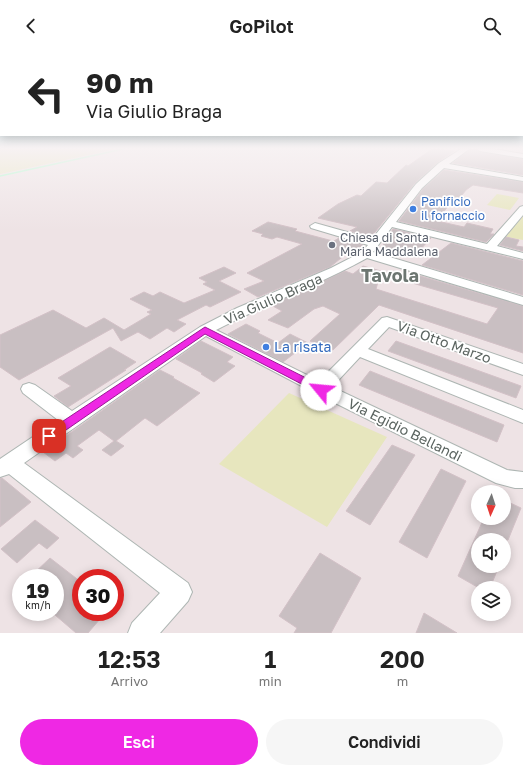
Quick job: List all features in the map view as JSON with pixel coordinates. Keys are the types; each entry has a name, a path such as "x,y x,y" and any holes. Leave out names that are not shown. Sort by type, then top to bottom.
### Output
{"street":[{"name":"Via Giulio Braga","path":"5,466 205,330 242,311 335,271 366,254 419,186 430,176"},
{"path":"506,176 523,179"},
{"path":"490,248 523,209"},
{"path":"390,224 523,256"},
{"path":"315,226 374,243"},
{"path":"366,254 523,301"},
{"name":"Via Otto Marzo","path":"321,390 387,321 523,370"},
{"name":"Via Egidio Bellandi","path":"205,330 321,390 373,413 503,477 522,480"},
{"path":"358,351 523,417"},
{"path":"29,389 72,421"},
{"path":"5,466 179,592 142,633"}],"green space":[{"path":"497,194 519,198 510,210 487,205"},
{"path":"523,215 523,240 506,237"},
{"path":"289,393 387,437 327,527 219,464"}],"building":[{"path":"394,176 423,176 415,183 371,237 350,231 357,227 318,218 338,204 357,195 361,196 376,182 387,183"},
{"path":"437,176 484,176 523,182 523,193 473,185 466,190 454,205 448,206 437,221 464,227 467,223 493,229 490,234 494,234 486,242 399,221 423,189"},
{"path":"268,222 297,229 295,231 329,240 334,241 339,238 363,245 348,255 346,254 330,267 258,297 244,289 264,281 247,273 302,244 277,237 272,239 261,236 263,234 252,231"},
{"path":"393,229 431,238 416,254 380,250"},
{"path":"506,237 519,240 516,246 523,247 523,251 500,245"},
{"path":"451,243 523,261 523,295 422,265"},
{"path":"363,266 381,271 376,289 487,324 498,308 402,280 410,273 523,306 523,353 379,305 333,350 310,341 340,314 323,306 314,309 288,328 268,320 282,311 271,305 345,271 353,274"},
{"path":"224,267 236,273 219,281 241,292 210,307 206,305 177,320 186,324 174,332 167,328 150,339 138,332 121,341 113,328 19,380 0,367 0,335 53,310 86,328 104,318 124,330 151,314 147,312 152,310 130,299 144,292 153,296 160,292 184,303 215,290 203,284 207,282 199,278"},
{"path":"246,324 260,331 258,333 278,343 290,334 308,343 283,362 228,334"},
{"path":"201,341 233,357 227,362 235,366 214,382 201,374 202,373 176,359"},
{"path":"396,341 521,386 516,398 388,351"},
{"path":"110,347 136,362 68,407 54,396 71,386 58,378"},
{"path":"160,370 200,393 157,426 145,418 116,441 124,446 111,456 102,450 114,441 99,430 77,446 83,450 73,458 66,453 55,461 43,452"},
{"path":"370,371 504,425 497,442 359,385"},
{"path":"392,445 415,455 370,525 346,511"},
{"path":"441,469 466,481 427,558 399,542"},
{"path":"0,478 2,478 31,502 0,527"},
{"path":"511,503 521,508 511,533 477,533 481,525 511,525"},
{"path":"35,520 59,538 47,549 39,543 17,563 1,549"},
{"path":"471,547 471,573 496,573 493,581 471,581 471,583 458,576"},
{"path":"320,553 361,578 331,633 294,633 297,628 279,616"},
{"path":"50,558 72,575 72,621 98,621 88,633 76,633 62,621 64,621 64,569 38,569"},
{"path":"424,613 457,633 416,633"}],"place":[{"name":"Panificio il fornaccio","path":"413,209"},
{"name":"Chiesa di Santa Maria Maddalena","path":"332,245"},
{"name":"La risata","path":"266,347"}],"district":[{"name":"Tavola","path":"390,276"}],"route":[{"path":"49,436 175,352 205,330 321,390"}]}
